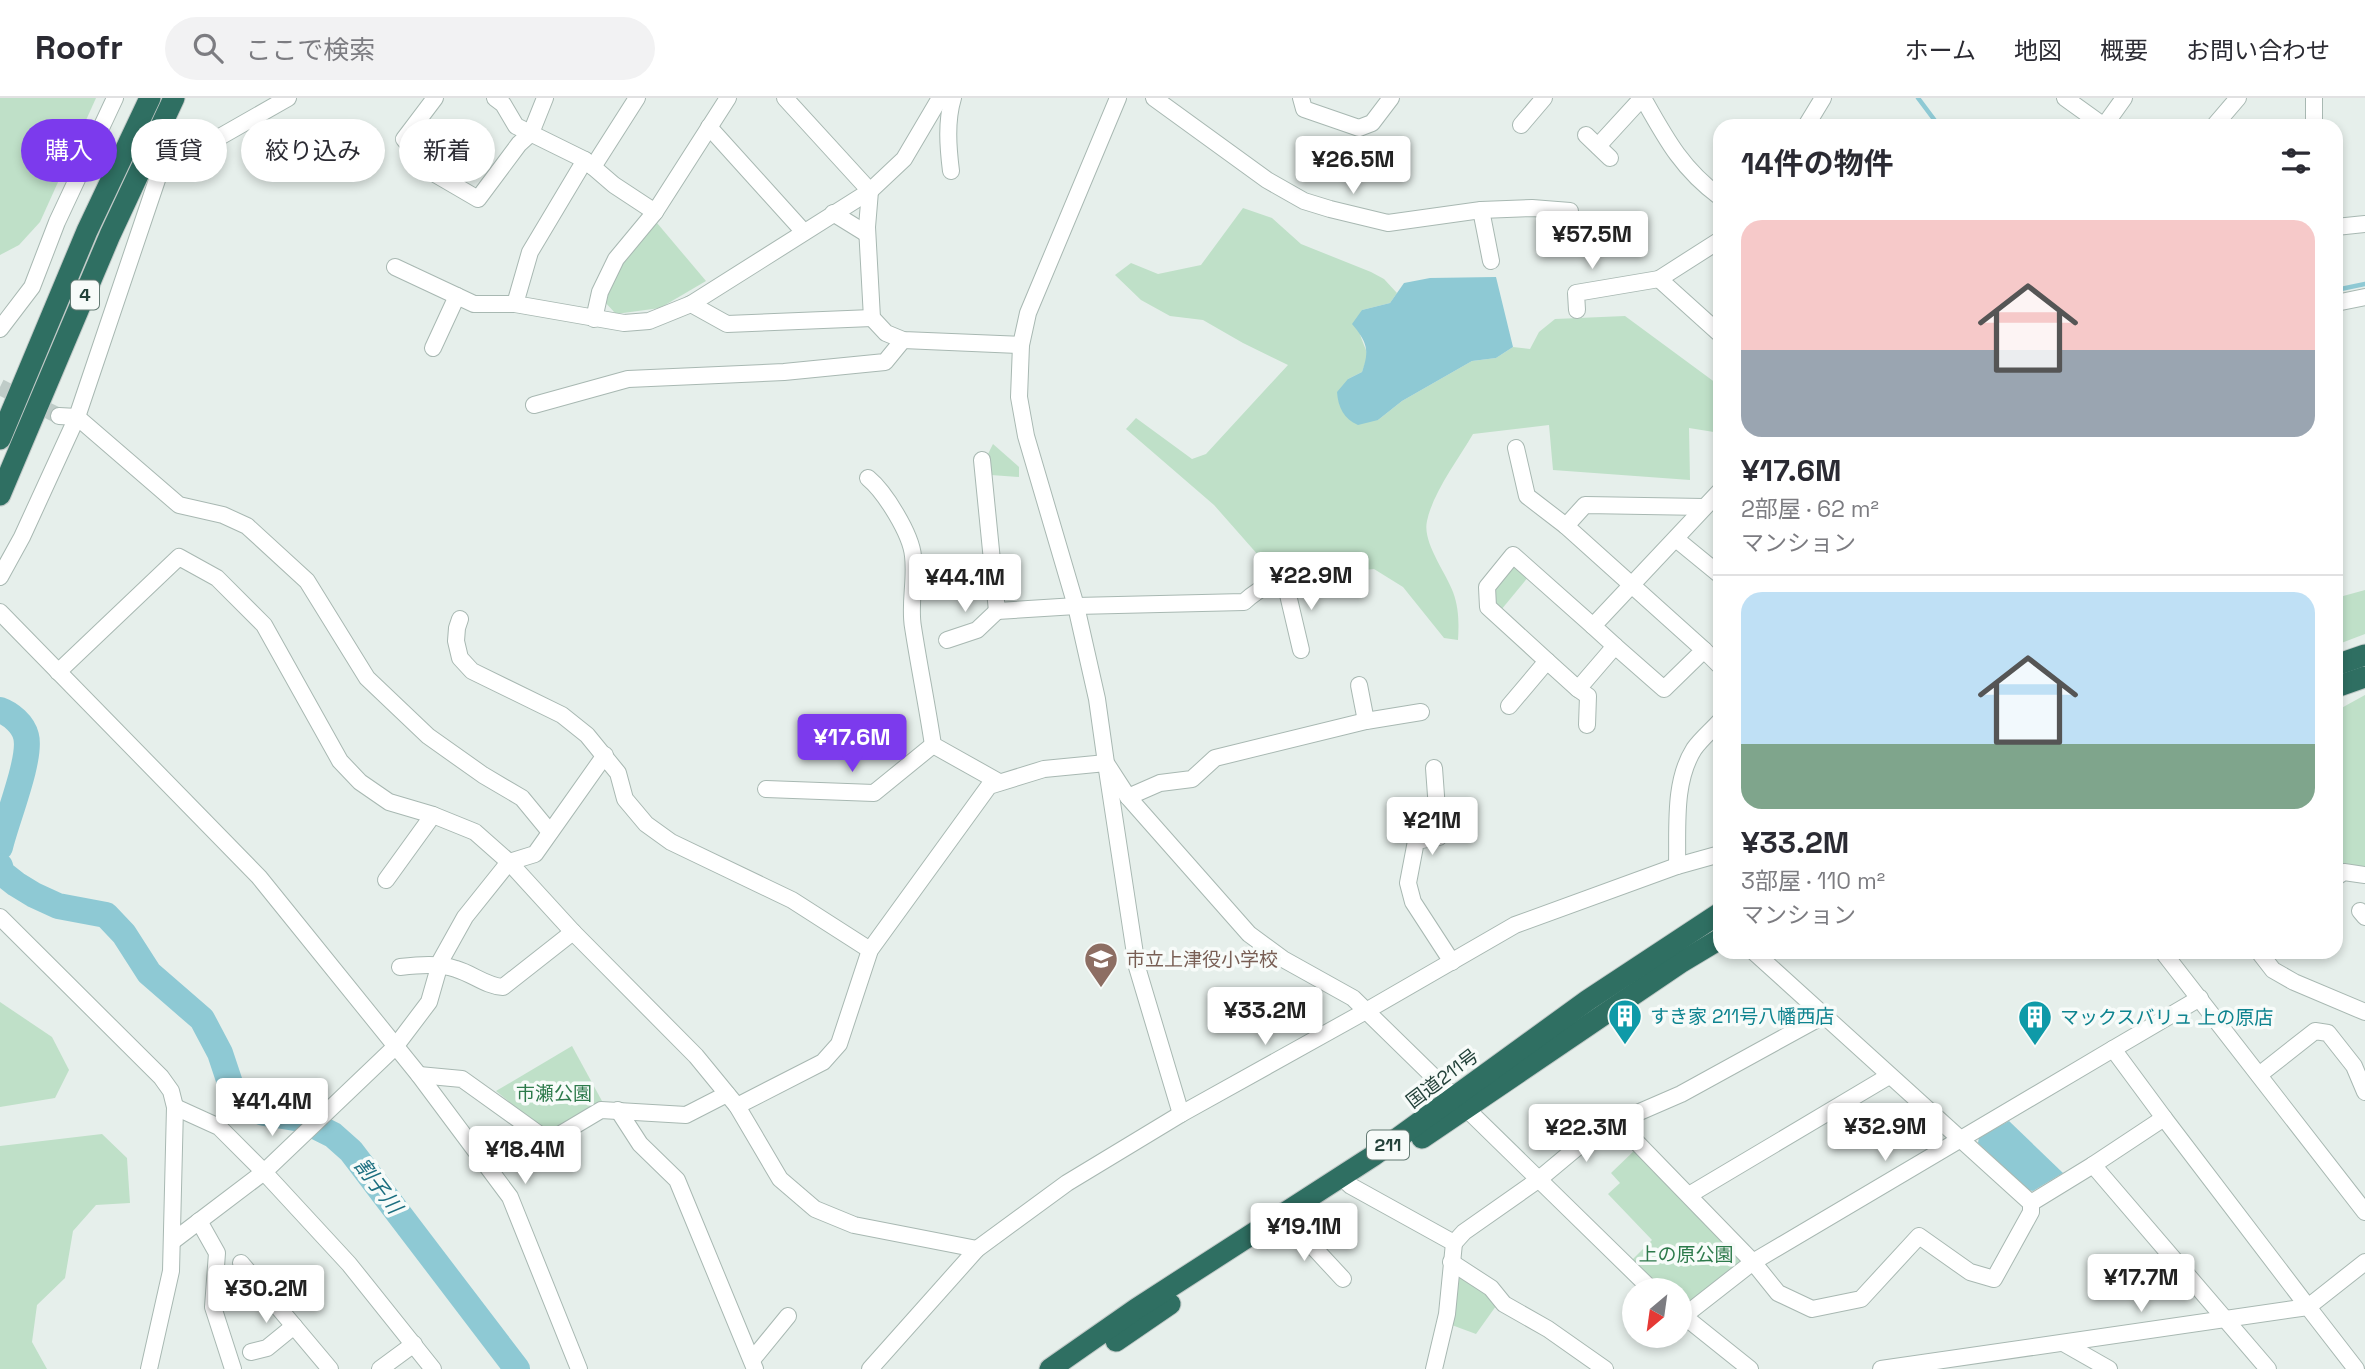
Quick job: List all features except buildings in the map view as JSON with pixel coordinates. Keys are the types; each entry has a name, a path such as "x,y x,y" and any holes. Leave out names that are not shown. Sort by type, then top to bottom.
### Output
{"highway":[{"name":"4","path":"0,439 88,231 150,98"},
{"name":"4","path":"0,495 110,236 174,98"},
{"path":"2343,663 2365,655"},
{"path":"2343,685 2365,677"},
{"name":"国道211号","path":"1460,1101 1588,1000 1713,918"},
{"name":"国道211号","path":"1075,1369 1291,1223 1345,1181 1460,1101 1713,943"},
{"name":"国道211号","path":"1049,1369 1136,1309 1345,1181"}],"street":[{"path":"0,329 32,287 57,222 115,98"},
{"path":"0,577 23,537 77,417 160,172 288,98"},
{"path":"435,98 404,139 430,171 478,199 519,144 531,134 545,98"},
{"path":"495,98 503,104 516,126 589,163 614,185 655,212"},
{"path":"515,304 530,252 589,163 638,98"},
{"path":"594,319 600,292 616,259 655,212 729,98"},
{"path":"785,98 870,191 867,234 872,318 886,333 903,340 1021,345"},
{"path":"395,267 474,304 515,304 624,323 649,321 691,304 870,191 904,159 940,98"},
{"path":"951,171 948,150 949,111 953,98"},
{"path":"1118,98 1028,313 1021,345 1019,397 1026,436 1076,606 1097,699 1137,967 1181,1114"},
{"path":"1154,98 1267,180 1304,201 1388,223 1480,210 1532,208 1570,211"},
{"path":"1301,98 1304,109 1359,128 1372,123 1391,98"},
{"path":"1521,125 1544,98"},
{"path":"1598,146 1642,98 1672,149 1698,181 1713,192"},
{"path":"1810,119 1823,98"},
{"path":"2065,98 2094,119"},
{"path":"2109,119 2124,98"},
{"path":"2220,119 2237,98"},
{"path":"2314,98 2314,119"},
{"path":"709,127 803,231"},
{"path":"1480,210 1491,261"},
{"path":"833,213 867,234"},
{"path":"2343,226 2365,224"},
{"path":"1577,310 1576,293 1659,279 1713,244"},
{"path":"1659,279 1713,328"},
{"path":"433,348 457,296"},
{"path":"2343,302 2365,297"},
{"path":"691,304 727,324 872,318"},
{"path":"534,405 628,379 784,372 885,362 903,340"},
{"path":"59,416 77,417 179,505 223,515 247,526 307,581 368,678 428,736 483,775 522,798 550,832"},
{"path":"1516,448 1527,496 1634,585 1713,659"},
{"path":"982,460 997,611"},
{"path":"868,478 879,487 896,514 913,554 912,624 933,745"},
{"path":"1592,626 1634,585 1713,498"},
{"path":"1566,526 1585,505 1704,507"},
{"path":"1676,538 1713,569"},
{"path":"1587,725 1588,696 1488,607 1487,587 1513,555 1664,689 1704,650"},
{"path":"58,673 179,557 217,578 264,625 340,761 360,782 388,802 433,815 475,832 509,862 573,932 696,1056 732,1100 780,1179 815,1209 854,1225 977,1249"},
{"path":"947,640 977,630 997,611 1076,606 1244,602 1260,587 1314,580"},
{"path":"1285,582 1301,650"},
{"path":"0,612 259,877 419,1075 510,1196 579,1369"},
{"path":"460,619 456,641 460,658 472,671 562,715 587,735 618,773 625,799 646,824 671,842 792,900 870,950"},
{"path":"1578,689 1615,646"},
{"path":"1509,706 1547,661"},
{"path":"1359,685 1366,721"},
{"path":"1128,797 1160,783 1192,779 1216,758 1366,721 1420,712"},
{"path":"1677,866 1679,796 1683,771 1695,748 1713,729"},
{"path":"933,745 999,782"},
{"path":"766,789 874,793 933,745"},
{"path":"173,1241 264,1172 395,1048 429,1002 439,967 465,917 509,862 535,854 605,755"},
{"path":"419,1075 462,1079 543,1137 559,1135 601,1110 686,1115 732,1100 823,1062 839,1044 870,950 989,786 1044,769 1106,762"},
{"path":"1106,762 1128,797 1249,934 1283,959 1353,998 1640,1278"},
{"path":"1434,768 1439,837 1416,841 1409,883 1413,902 1451,962"},
{"path":"386,880 433,815"},
{"path":"870,1369 977,1249 1067,1183 1181,1114 1366,1012 1515,925 1677,866 1713,856"},
{"path":"2343,873 2365,875"},
{"path":"0,917 161,1077 171,1091 175,1107 171,1271 149,1369"},
{"path":"400,967 424,965 455,968 493,986 503,987 573,932"},
{"path":"1616,1121 1753,1262 1777,1293 1812,1309 1861,1299 1919,1236 1970,1272 1994,1279 2031,1212 2031,1203 1762,959"},
{"path":"2168,959 2365,1212"},
{"path":"2264,959 2273,970 2294,982 2365,1012"},
{"path":"1692,1308 1753,1262 2200,998"},
{"path":"1434,1369 1447,1314 1454,1243 1464,1232 1538,1180 1598,1130 1681,1094 1823,1016"},
{"path":"2259,1075 2315,1031 2328,1032 2359,1065 2365,1092"},
{"path":"2113,1049 2356,1369"},
{"path":"1689,1195 1889,1076"},
{"path":"175,1107 219,1127 264,1172 349,1264 433,1369"},
{"path":"618,1110 640,1144 677,1180 753,1365"},
{"path":"2031,1203 2164,1118"},
{"path":"2093,1165 2224,1321 2268,1369"},
{"path":"1345,1181 1454,1243"},
{"path":"199,1221 217,1254 214,1307 233,1369"},
{"path":"1291,1223 1343,1279"},
{"path":"1451,1262 1491,1288 1504,1304 1548,1329 1602,1368"},
{"path":"1881,1369 2308,1307 2365,1262"},
{"path":"241,1263 330,1369"},
{"path":"753,1365 788,1316"},
{"path":"1692,1323 1750,1369"},
{"path":"251,1352 267,1348 294,1326"},
{"path":"2065,1343 2109,1369"},
{"path":"380,1369 414,1344"},
{"path":"1976,1356 1990,1369"}],"green space":[{"path":"0,98 96,98 87,119 21,119 21,182 58,182 40,222 19,245 0,255"},
{"path":"1243,208 1272,218 1301,244 1384,279 1397,293 1390,303 1362,310 1360,334 1367,352 1366,360 1362,372 1348,379 1378,420 1402,401 1472,361 1496,358 1513,347 1530,349 1539,332 1555,319 1625,316 1713,381 1713,432 1689,428 1690,480 1553,470 1549,425 1473,434 1447,476 1427,521 1426,529 1431,548 1450,584 1458,616 1458,640 1444,638 1403,587 1374,569 1292,577 1266,564 1214,505 1126,429 1136,418 1192,459 1206,454 1288,365 1203,320 1170,316 1141,300 1115,275 1131,263 1158,274 1201,265"},
{"path":"657,223 706,281 660,308 616,314 603,300 622,260"},
{"path":"993,444 1019,467 1019,477 991,475 987,456"},
{"path":"1513,561 1529,576 1501,610 1492,602 1491,588"},
{"path":"2365,590 2365,634 2343,642 2343,596"},
{"path":"2365,695 2365,872 2343,873 2343,707"},
{"path":"0,1002 52,1037 69,1070 55,1098 0,1107"},
{"name":"市瀬公園","path":"572,1046 602,1101 555,1129 542,1129 496,1091"},
{"path":"102,1134 127,1158 130,1203 96,1205 73,1231 65,1278 37,1305 32,1342 47,1369 0,1369 0,1146"},
{"name":"上の原公園","path":"1636,1149 1742,1257 1737,1266 1692,1301 1692,1278 1651,1278 1631,1261 1652,1240 1608,1194 1620,1183 1611,1173"},
{"path":"1458,1272 1488,1293 1496,1306 1476,1334 1449,1324"}],"water":[{"path":"1496,277 1513,347 1496,358 1472,361 1402,401 1378,420 1358,425 1345,416 1337,392 1348,379 1362,372 1366,346 1352,324 1362,310 1390,303 1404,283 1430,278"},
{"path":"2009,1121 2063,1173 2033,1191 2028,1190 1978,1143 1979,1137"}],"waterway":[{"path":"1918,98 1934,119"},
{"path":"2343,289 2365,284"},
{"name":"割子川","path":"0,710 19,724 26,736 27,746 22,774 0,847"},
{"name":"割子川","path":"0,866 2,873 34,895 58,906 106,915 124,934 149,973 202,1019 220,1053 232,1089 247,1107 264,1113 301,1119 333,1135 351,1151 517,1369"}],"tunnel":[{"path":"0,387 59,416"}],"place":[{"name":"市立上津役小学校","path":"1101,989"},
{"name":"すき家 211号八幡西店","path":"1625,1046"},
{"name":"マックスバリュ 上の原店","path":"2035,1047"}]}
